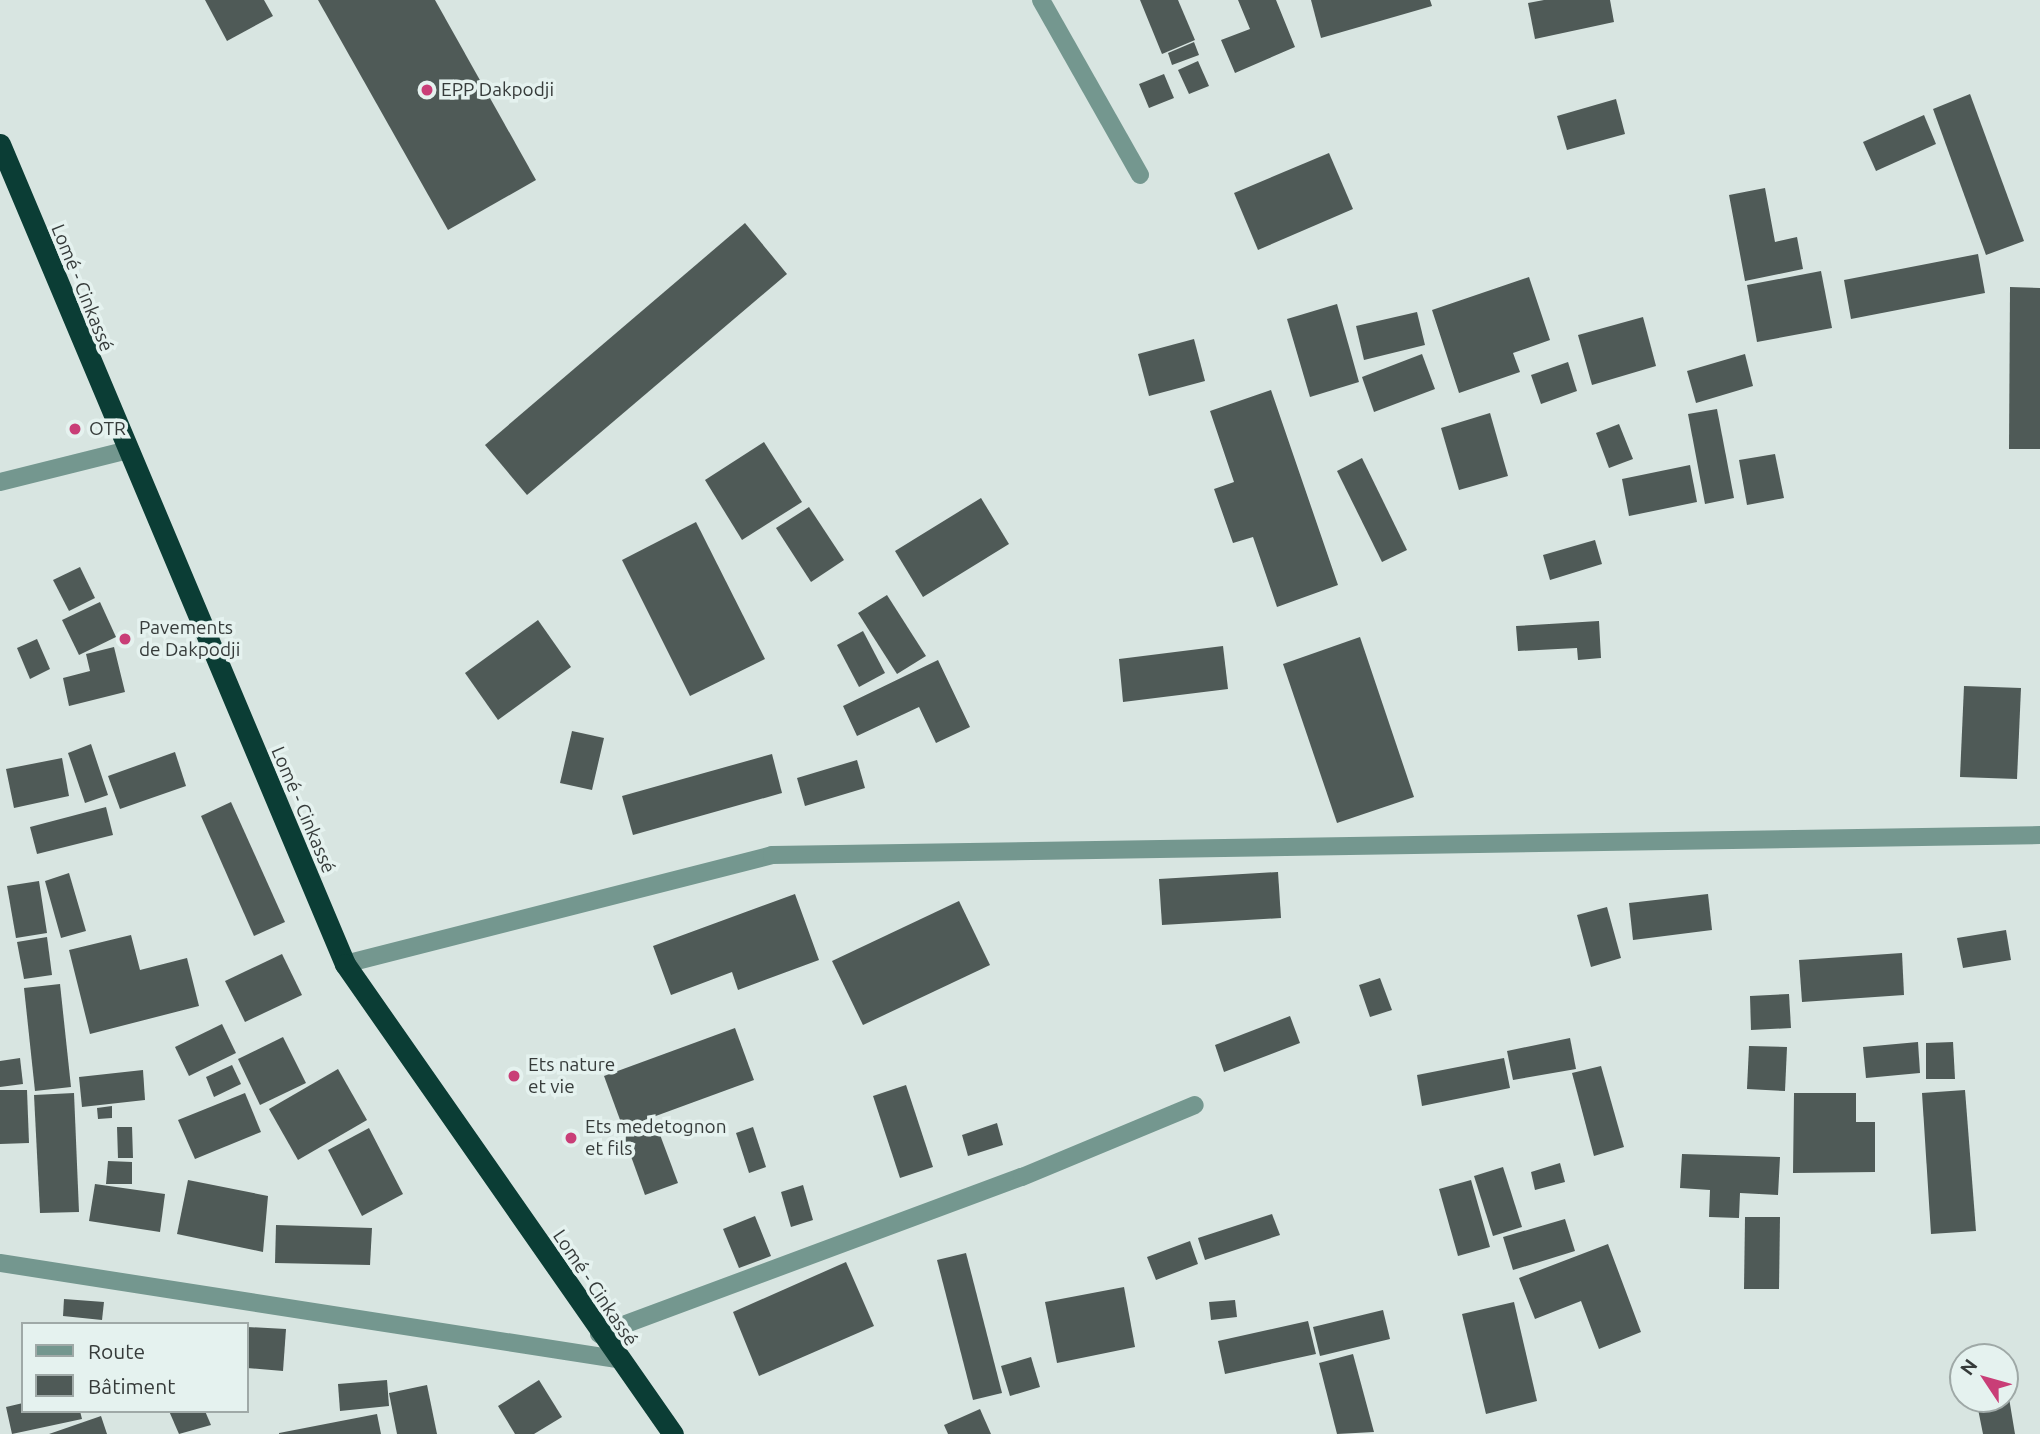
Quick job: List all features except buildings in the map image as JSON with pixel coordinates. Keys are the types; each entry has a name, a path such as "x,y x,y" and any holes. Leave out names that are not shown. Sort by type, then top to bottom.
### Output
{"highway":[{"name":"Lomé - Cinkassé","path":"0,144 124,451 345,964 616,1359 673,1434"}],"street":[{"path":"1041,0 1140,175"},
{"path":"0,482 124,451"},
{"path":"345,964 772,855 2040,835"},
{"path":"599,1334 1195,1105"},
{"path":"0,1263 616,1359"}],"place":[{"name":"EPP Dakpodji","path":"427,90"},
{"name":"OTR","path":"75,429"},
{"name":"Pavements de Dakpodji","path":"125,639"},
{"name":"Ets nature et vie","path":"514,1076"},
{"name":"Ets medetognon et fils","path":"571,1138"}]}
